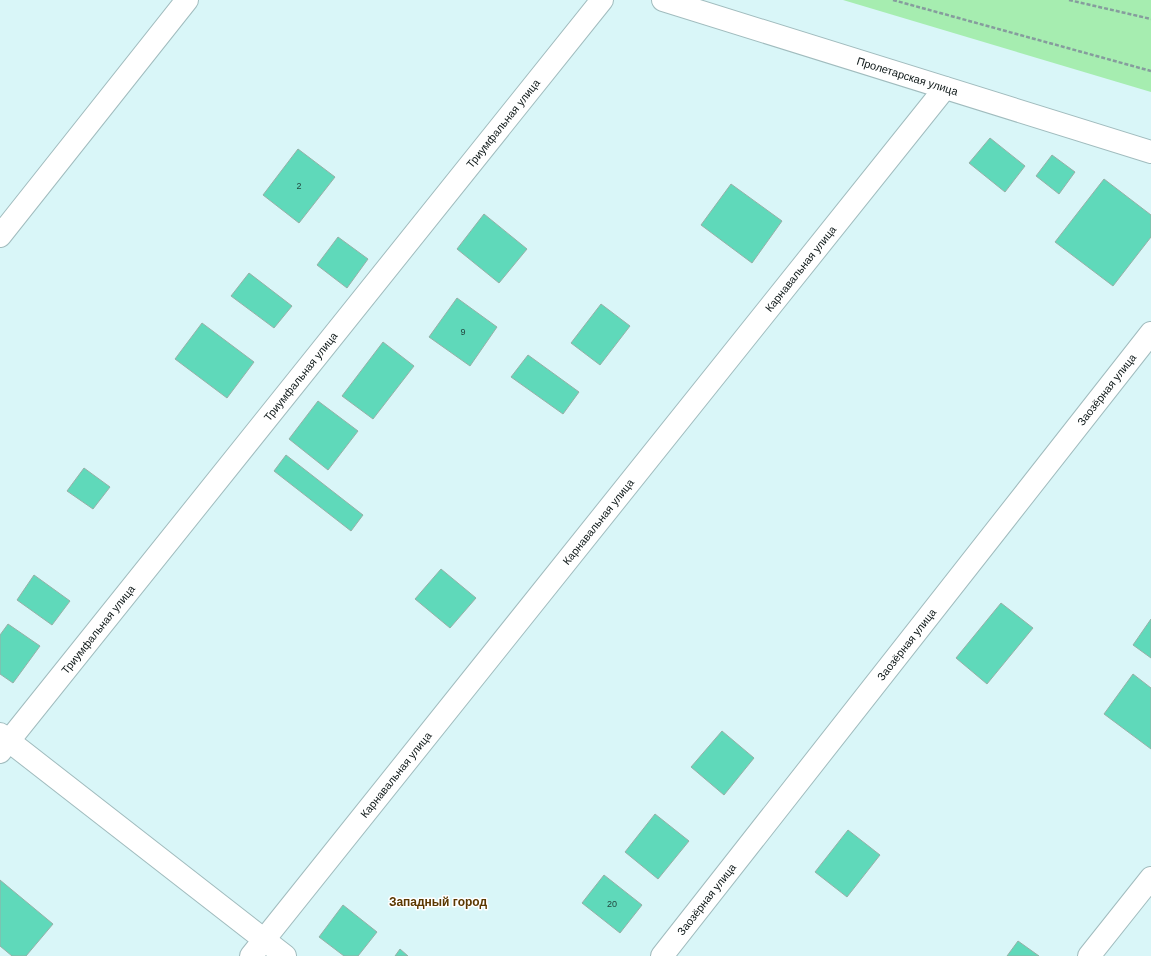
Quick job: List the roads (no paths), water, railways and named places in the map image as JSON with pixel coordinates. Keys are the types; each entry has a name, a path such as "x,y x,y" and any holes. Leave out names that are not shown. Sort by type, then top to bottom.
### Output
{"street":[{"path":"0,236 188,0"},
{"name":"Триумфальная улица","path":"3,742 602,0"},
{"name":"Пролетарская улица","path":"663,0 1151,152"},
{"name":"Карнавальная улица","path":"258,948 945,88"},
{"name":"Заозёрная улица","path":"662,956 1151,333"},
{"path":"3,742 258,948 285,956"},
{"path":"1089,956 1151,878"}],"district":[{"name":"Западный город","path":"438,902"}]}
